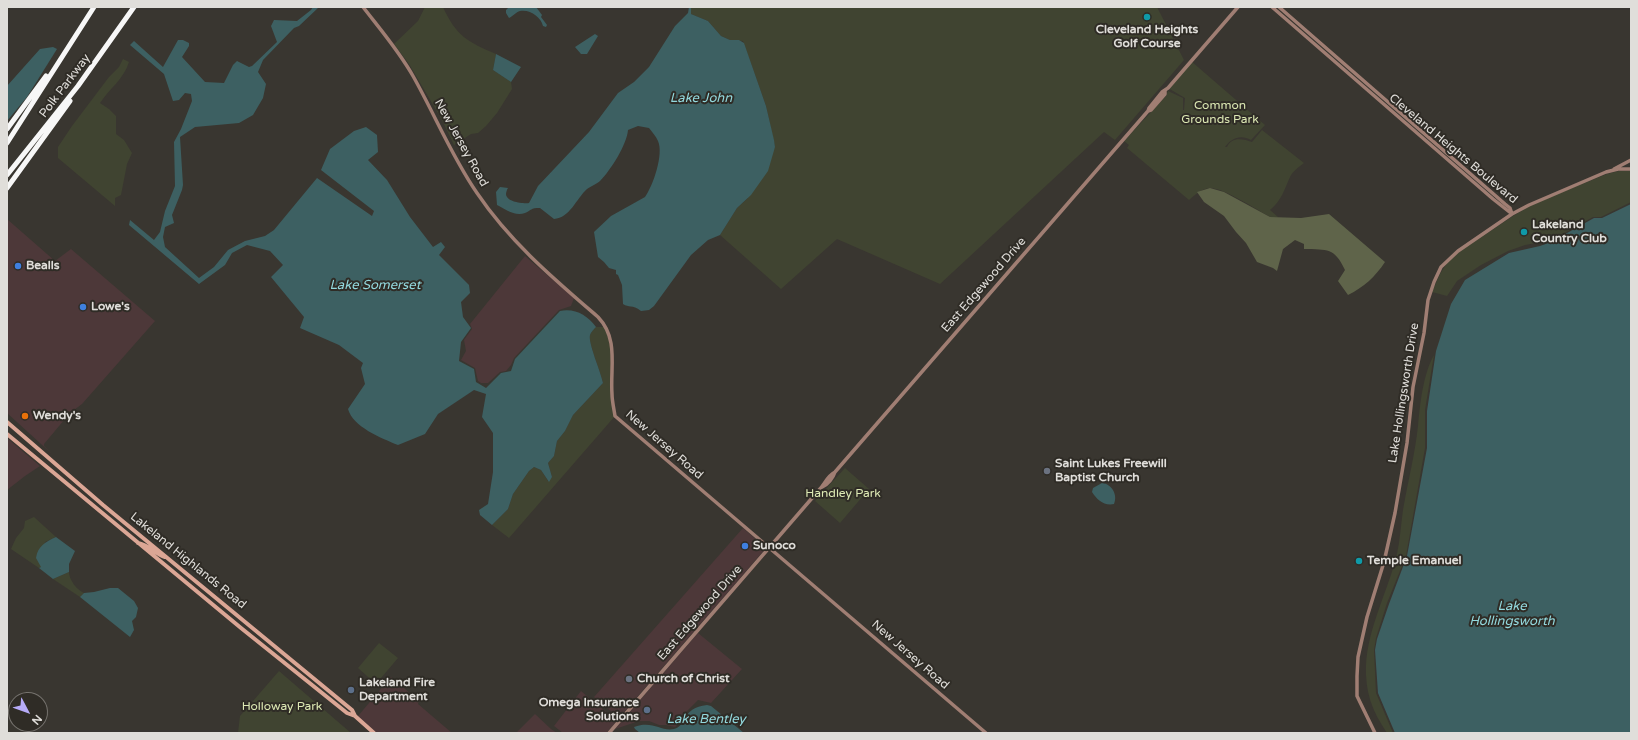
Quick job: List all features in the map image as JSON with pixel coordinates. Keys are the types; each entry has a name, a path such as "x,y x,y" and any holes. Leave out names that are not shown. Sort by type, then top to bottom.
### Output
{"highway":[{"name":"Polk Parkway","path":"7,143 94,7"},
{"name":"Polk Parkway","path":"7,175 53,119 134,7"},
{"path":"7,129 78,31"},
{"path":"7,188 92,71 107,46"}],"main road":[{"name":"Lakeland Highlands Road","path":"7,422 135,531 352,710 355,716"},
{"name":"Lakeland Highlands Road","path":"7,434 324,696 347,713 355,716 374,733"},
{"path":"135,531 138,537 138,543 146,544 161,556 168,558"}],"street":[{"name":"New Jersey Road","path":"363,7 394,47 412,75 459,164 477,193 492,213 526,252 598,317 606,327 612,344 612,393 615,416 986,733"},
{"name":"East Edgewood Drive","path":"609,733 822,487 826,486 834,476 835,472 1148,111 1151,110 1165,94 1165,91 1238,7"},
{"name":"Cleveland Heights Boulevard","path":"1272,7 1321,47 1451,160 1510,208 1512,214"},
{"name":"Cleveland Heights Boulevard","path":"1279,7 1321,47"},
{"path":"1608,172 1631,160"},
{"name":"Lake Hollingsworth Drive","path":"1375,733 1357,696 1356,676 1358,657 1367,617 1384,562 1395,513 1407,443 1413,387 1424,333 1428,300 1434,282 1446,262 1458,251 1512,214 1536,201 1608,172 1618,169 1631,169"}],"shaded area":[{"path":"7,219 55,261 71,249 155,321 82,404 70,413 44,444 44,446 52,454 7,413"},
{"path":"525,256 574,298 571,306 559,310 514,358 506,371 500,372 488,383 481,383 478,381 475,368 461,360 466,351 464,340 472,329 470,324"},
{"path":"7,438 40,466 7,490"},
{"path":"743,528 766,548 619,718 594,697"},
{"path":"698,633 742,669 711,703 698,700 686,712 680,723 675,727 659,725 649,721 639,721 615,729"},
{"path":"391,677 419,701 418,704 452,733 377,733 358,716"},
{"path":"581,691 617,721 606,733 563,733 554,726"},
{"path":"535,714 551,729 557,733 516,733"}],"green space":[{"path":"425,7 443,7 453,25 464,37 470,42 496,54 493,70 511,82 512,89 497,113 486,126 478,133 471,134 454,145 442,120 409,64 394,44 418,21"},
{"name":"Cleveland Heights Golf Course","path":"691,7 1157,7 1184,60 1115,140 1104,132 940,284 837,239 781,289 720,235 737,208 747,199 775,147 766,106 743,41 730,40 721,36 708,21 691,14"},
{"path":"123,59 129,62 124,74 100,103 116,116 116,134 124,140 132,153 127,164 121,195 115,198 115,206 58,158 58,147 109,77 119,67"},
{"name":"Common Grounds Park","path":"1191,61 1265,125 1251,140 1244,137 1236,138 1230,141 1225,147 1227,147 1232,141 1238,139 1252,142 1262,130 1304,163 1291,175 1280,199 1270,210 1278,217 1270,217 1217,189 1208,188 1202,190 1189,200 1127,148 1129,145 1124,141 1166,96 1168,91 1183,98 1184,110 1185,98 1168,88"},
{"path":"1619,171 1631,171 1631,202 1601,217 1593,217 1552,240 1525,245 1508,251 1481,265 1457,281 1447,296 1432,292 1447,263 1459,252 1513,216 1550,197 1607,174"},
{"path":"1210,188 1224,192 1270,217 1301,218 1329,214 1385,262 1369,281 1348,295 1338,281 1345,270 1337,257 1329,251 1304,249 1304,244 1295,240 1283,249 1277,271 1257,262 1246,243 1224,216 1204,202 1197,192"},
{"path":"596,327 606,327 611,338 612,393 615,416 509,538 492,525 508,509 513,494 529,471 534,467 541,470 548,481 552,477 548,463 554,456 557,441 565,431 573,415 603,383 590,339 590,334"},
{"path":"1434,355 1425,410 1425,448 1406,556 1387,603 1376,638 1374,650 1376,693 1393,733 1387,733 1377,717 1370,701 1366,665 1370,637 1397,554 1423,390 1427,371"},
{"name":"Handley Park","path":"845,468 869,489 840,523 815,501"},
{"path":"34,517 56,537 45,542 41,567 39,568 11,549 16,538 24,528 25,521"},
{"path":"69,572 70,578 74,584 84,593 80,597 53,579"},
{"path":"379,643 398,658 376,684 358,668"},
{"name":"Holloway Park","path":"279,671 351,733 238,733 240,716"}],"water":[{"name":"Lake Somerset","path":"313,7 319,7 299,26 294,28 263,60 258,72 266,84 263,98 253,115 239,123 195,127 180,137 183,185 172,215 174,223 165,227 163,237 165,247 199,278 214,267 228,250 245,241 265,236 274,230 317,178 372,216 374,211 321,170 330,149 354,131 366,127 377,135 378,152 368,160 387,180 410,217 433,247 441,242 445,247 439,255 469,285 470,293 461,302 463,317 471,328 461,342 459,361 474,369 476,382 486,388 501,373 511,371 515,359 560,311 565,310 580,313 589,319 596,327 590,334 590,339 603,383 573,415 565,431 557,441 554,456 548,463 552,477 549,482 541,470 534,467 529,471 513,494 508,509 492,525 480,515 479,510 488,504 493,472 493,433 482,417 486,394 474,390 438,414 425,434 398,445 384,439 368,431 356,421 348,409 365,384 361,368 363,363 339,345 300,328 304,317 271,277 283,265 270,251 247,245 232,253 225,265 199,284 129,225 130,220 154,240 160,232 165,211 175,186 174,142 192,101 191,94 185,93 179,100 173,101 164,74 130,45 134,41 163,67 178,40 183,40 189,43 189,46 182,57 205,82 224,83 233,65 237,61 249,67 252,66 277,42 271,26 274,20 297,21"},
{"path":"509,7 536,7 547,25 546,27 543,26 534,14 528,11 519,12 509,18 506,10"},
{"name":"Lake John","path":"689,7 691,7 691,14 708,21 721,36 730,40 739,40 744,43 766,106 775,147 768,171 751,195 737,208 720,235 708,240 691,255 654,306 649,310 641,311 623,304 622,285 618,275 616,274 616,270 609,268 598,257 594,232 611,216 645,197 648,192 657,170 660,154 658,141 649,128 638,126 628,130 622,149 604,176 599,182 587,189 569,212 560,218 554,219 540,208 521,214 510,212 497,205 496,192 500,187 508,188 506,194 509,199 520,203 529,203 538,186 589,132 618,93 634,82 649,67 675,26 688,13"},
{"path":"595,34 598,36 587,54 581,54 575,47"},
{"path":"53,47 57,49 27,97 7,121 7,86 40,49"},
{"path":"496,54 521,67 511,82 493,70"},
{"name":"Lake Hollingsworth","path":"1631,204 1631,733 1395,733 1378,693 1375,650 1377,639 1407,556 1427,448 1427,411 1436,351 1451,304 1465,280 1509,253 1551,242 1594,218 1602,218"},
{"path":"1102,483 1109,485 1113,490 1115,494 1114,504 1101,502 1092,492 1093,488"},
{"path":"56,537 75,551 69,564 69,572 53,579 39,568 41,567 36,558 40,547"},
{"path":"118,588 134,601 138,608 136,617 132,621 134,630 130,637 80,597 84,593"},
{"name":"Lake Bentley","path":"707,705 711,706 744,733 640,733 634,727 641,725 652,725 665,729 674,729 681,724 693,710"}],"place":[{"name":"Cleveland Heights Golf Course","path":"1147,17"},
{"name":"Lakeland Country Club","path":"1524,232"},
{"name":"Bealls","path":"18,266"},
{"name":"Lowe's","path":"83,307"},
{"name":"Wendy's","path":"25,416"},
{"name":"Saint Lukes Freewill Baptist Church","path":"1047,471"},
{"name":"Sunoco","path":"745,546"},
{"name":"Temple Emanuel","path":"1359,561"},
{"name":"Church of Christ","path":"629,679"},
{"name":"Lakeland Fire Department","path":"351,690"},
{"name":"Omega Insurance Solutions","path":"647,710"}]}
